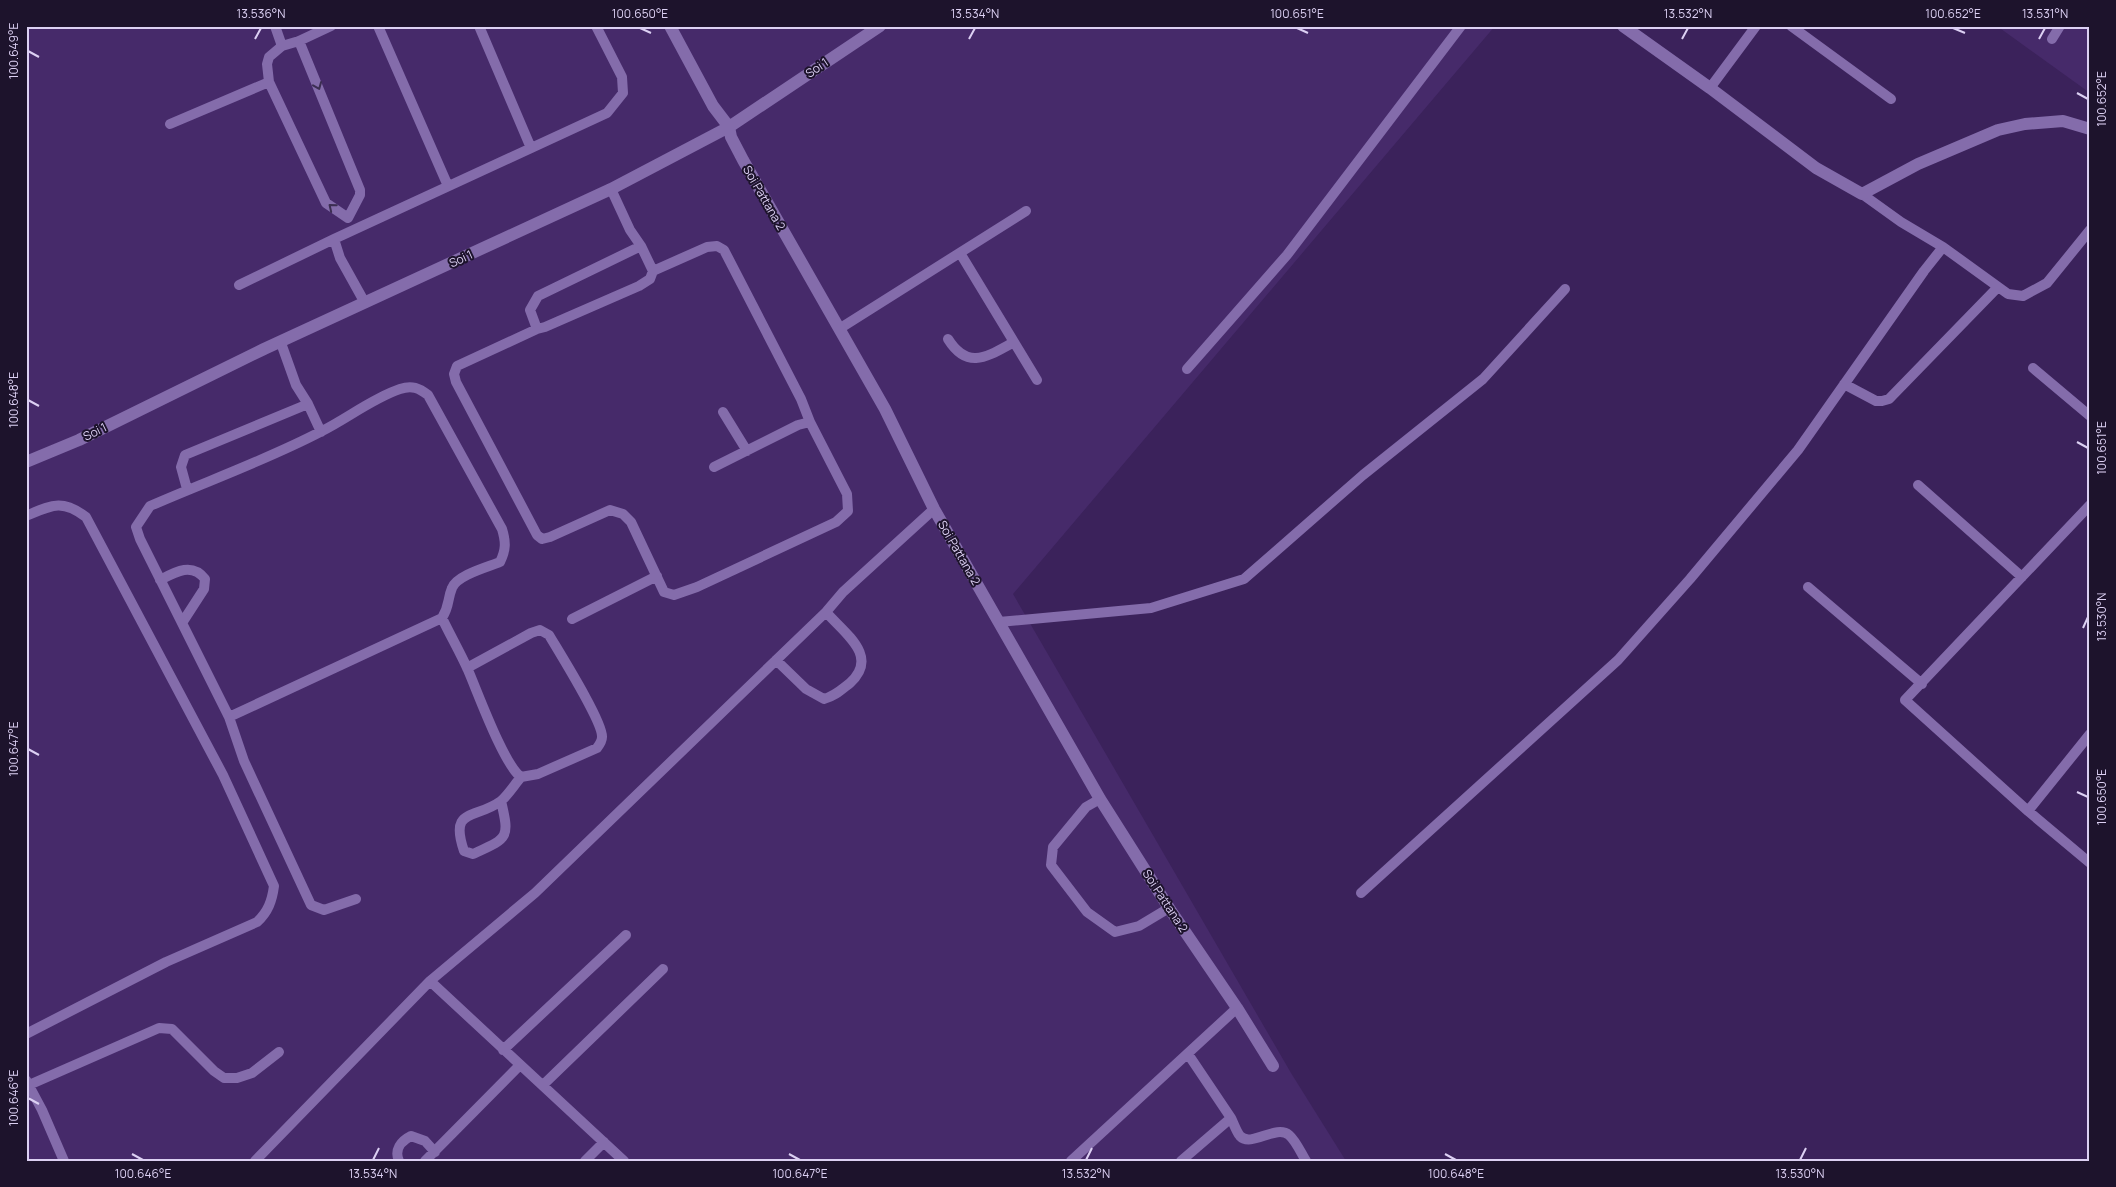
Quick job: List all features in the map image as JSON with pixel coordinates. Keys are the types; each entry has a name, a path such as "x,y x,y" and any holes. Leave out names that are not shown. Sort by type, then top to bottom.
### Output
{"street":[{"name":"Soi Pattana 2","path":"670,26 713,106 728,127 743,160 885,409 934,509 1100,799 1273,1066"},
{"name":"Soi 1","path":"26,462 79,440 264,349 281,343 611,189 728,127 880,26"},
{"path":"1623,26 1710,88 1800,156 1862,194 1918,164 1998,130 2025,124 2064,121 2090,129"}],"lane":[{"path":"275,26 282,46"},
{"path":"332,26 299,41 282,46 269,58 267,64 269,82 326,203 348,218 354,231"},
{"path":"378,26 448,186"},
{"path":"479,26 530,148"},
{"path":"239,285 607,113 623,93 622,77 596,26"},
{"path":"1188,369 1287,255 1461,26"},
{"path":"1710,88 1756,26"},
{"path":"1791,26 1891,99"},
{"path":"2052,39 2060,26"},
{"path":"299,41 360,190 360,195 348,218"},
{"path":"170,124 269,82"},
{"path":"611,189 630,230 641,246 653,270 650,279 639,286 545,327 536,329 456,366 454,374 456,382 537,534 542,539 610,510 623,514 631,522 664,592 674,595 697,587 836,522 848,512 847,494 810,422 801,399 724,250 717,246 707,247 653,270"},
{"path":"1862,194 1902,222 1943,247 2008,294 2023,296 2047,283 2090,230"},
{"path":"839,329 1026,211"},
{"path":"334,239 346,270 365,303"},
{"path":"536,329 530,310 538,296 641,246"},
{"path":"1361,893 1618,660 1690,579 1798,450 1943,247"},
{"path":"960,253 1037,380"},
{"path":"1844,384 1876,401 1882,402 1889,399 1998,287"},
{"path":"999,622 1151,608 1244,579 1363,475 1483,379 1565,289"},
{"path":"948,339 962,356 972,359 986,357 1014,342"},
{"path":"281,343 296,385 308,404 321,432"},
{"path":"2033,368 2090,416"},
{"path":"229,716 442,618 448,608 452,585 460,578 500,562 505,552 506,540 502,529 428,395 421,389 414,387 402,388 321,432 150,506 140,518 136,527 160,580 229,716 244,761 311,906 324,910 356,899"},
{"path":"187,490 181,467 185,456 308,404"},
{"path":"723,412 747,451"},
{"path":"714,467 798,425 810,422"},
{"path":"1918,484 2022,577"},
{"path":"26,516 49,506 62,505 74,508 86,517 223,775 274,886 272,901 265,915 257,922 166,962 26,1034"},
{"path":"2090,505 1906,700 2028,811 2090,863"},
{"path":"254,1161 430,981 535,894 826,612 843,592 934,509"},
{"path":"160,580 186,569 195,571 204,577 204,589 182,623"},
{"path":"572,619 656,576"},
{"path":"1808,587 1922,684"},
{"path":"776,660 806,689 824,699 834,696 858,676 862,658 859,648 826,612"},
{"path":"442,618 467,668 507,758 515,773 521,777"},
{"path":"467,668 540,630 549,635 601,729 602,738 598,748 538,774 521,777 501,801 466,817 461,823 459,836 464,851 473,854 494,845 505,836 507,825 501,801"},
{"path":"2028,811 2090,734"},
{"path":"1100,799 1086,807 1053,847 1051,865 1087,912 1115,932 1139,926 1169,908"},
{"path":"503,1050 626,935"},
{"path":"544,1085 663,969"},
{"path":"430,981 624,1161"},
{"path":"1071,1161 1237,1008"},
{"path":"64,1161 28,1082 160,1028 172,1029 214,1071 224,1078 237,1078 252,1073 279,1052"},
{"path":"1188,1054 1231,1118 1240,1136 1251,1139 1281,1132 1288,1135 1306,1161"},
{"path":"425,1161 520,1065"},
{"path":"1181,1161 1231,1118"},
{"path":"399,1161 397,1153 400,1144 411,1136 425,1141 435,1152"},
{"path":"585,1161 604,1142"}],"shaded area":[{"path":"26,26 1495,26 1013,594 1291,1073 1346,1161 26,1161"},
{"path":"1997,26 2090,26 2090,93"}]}
